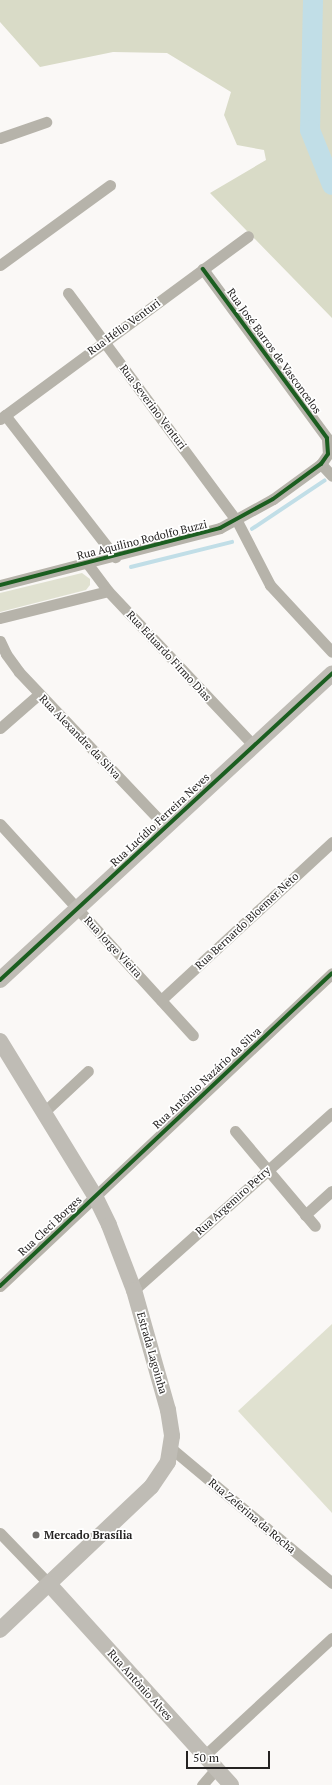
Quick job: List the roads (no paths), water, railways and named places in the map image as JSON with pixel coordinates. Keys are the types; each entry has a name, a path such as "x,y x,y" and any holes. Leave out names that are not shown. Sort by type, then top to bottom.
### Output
{"street":[{"path":"0,138 46,122"},
{"path":"0,265 110,185"},
{"name":"Rua Hélio Venturi","path":"2,417 248,236"},
{"name":"Rua José Barros de Vasconcelos","path":"203,269 329,444 328,454 321,464"},
{"name":"Rua Severino Venturi","path":"68,293 237,521 270,585 332,652"},
{"path":"2,417 115,557"},
{"path":"321,464 332,476"},
{"name":"Rua Aquilino Rodolfo Buzzi","path":"0,585 204,534 237,521 273,499 321,464"},
{"name":"Rua Eduardo Firmo Dias","path":"87,563 108,591 254,746"},
{"path":"0,618 108,591"},
{"name":"Rua Alexandre da Silva","path":"0,641 12,663 39,694 166,827"},
{"name":"Rua Lucídio Ferreira Neves","path":"0,980 332,674"},
{"path":"0,728 39,694"},
{"name":"Rua Jorge Vieira","path":"0,824 193,1035"},
{"name":"Rua Bernardo Bloemer Neto","path":"161,1000 332,842"},
{"name":"Rua Antônio Nazário da Silva","path":"95,1196 332,973"},
{"name":"Estrada Lagoinha","path":"0,1041 95,1196 134,1290 168,1410 172,1449 168,1462 151,1487 0,1630"},
{"path":"44,1112 88,1071"},
{"name":"Rua Argemiro Petry","path":"134,1290 332,1113"},
{"path":"235,1131 315,1226"},
{"path":"305,1215 332,1191"},
{"name":"Rua Cleci Borges","path":"0,1286 95,1196"},
{"name":"Rua Zeferina da Rocha","path":"172,1449 332,1583"},
{"path":"0,1533 49,1584"},
{"name":"Rua Antônio Alves","path":"49,1584 231,1785"},
{"path":"204,1756 332,1638"},
{"path":"202,1785 216,1769"}],"waterway":[{"path":"313,0 310,130 332,185"},
{"path":"252,529 324,481"},
{"path":"131,567 232,542"}],"place":[{"name":"Mercado Brasília","path":"36,1535"}]}
